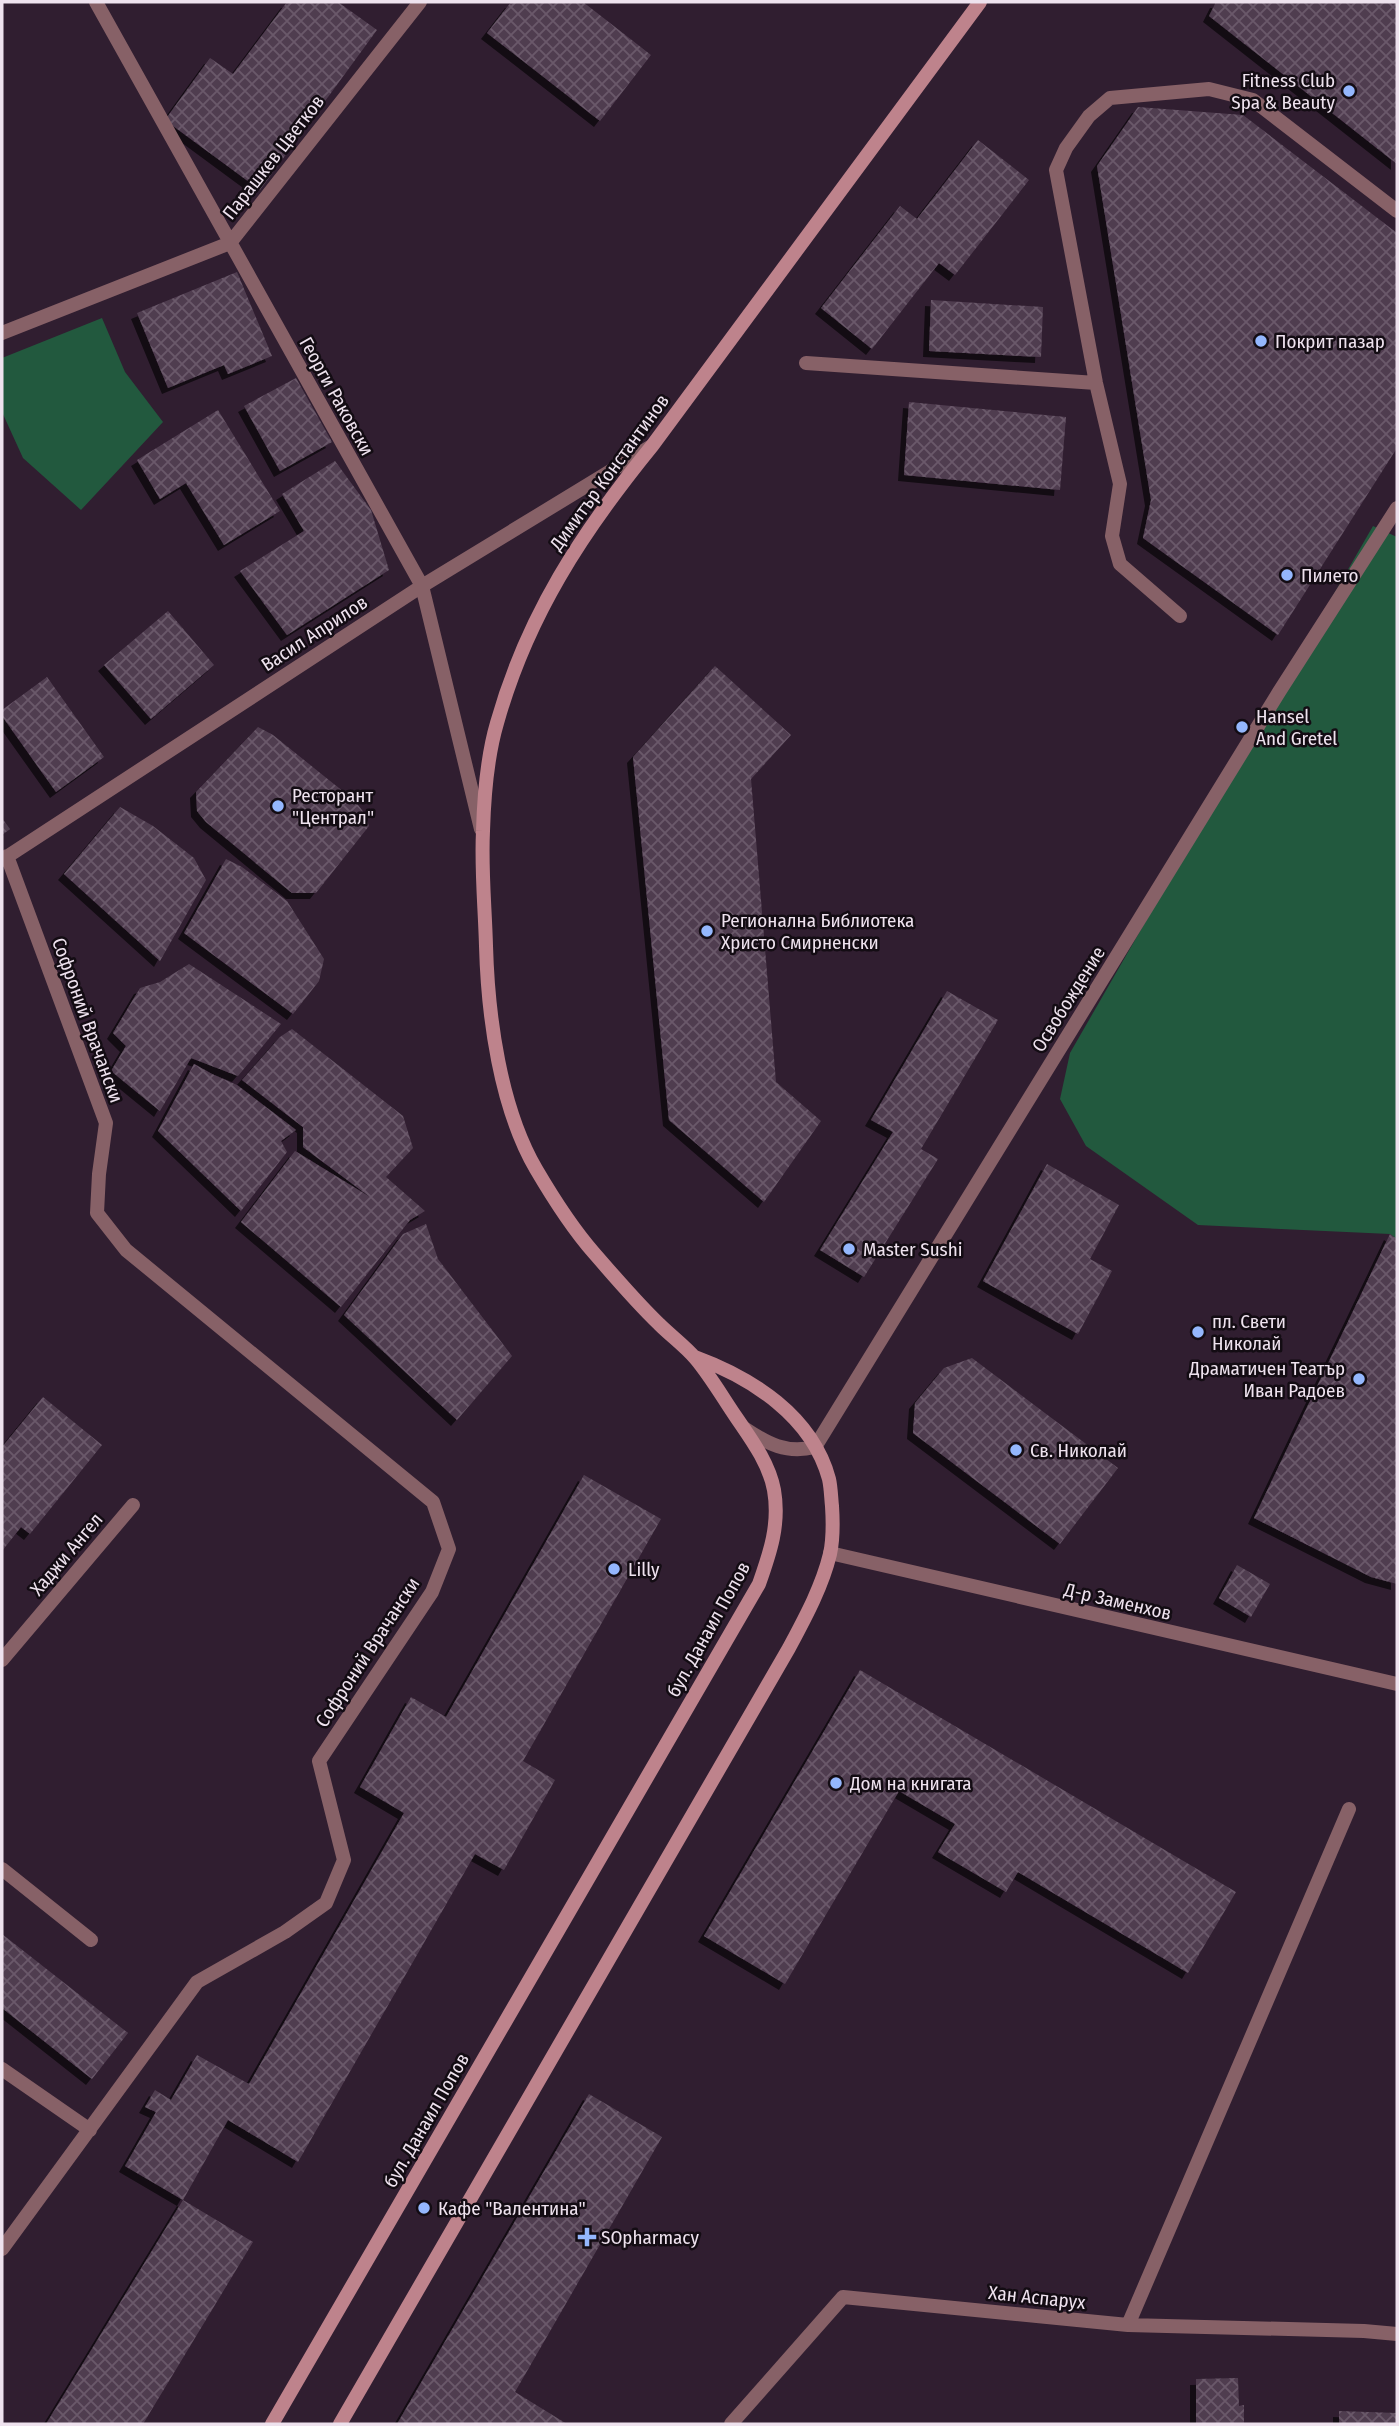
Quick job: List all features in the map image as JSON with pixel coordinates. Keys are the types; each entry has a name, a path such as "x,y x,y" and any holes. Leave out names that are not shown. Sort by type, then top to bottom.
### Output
{"street":[{"name":"Георги Раковски","path":"96,2 422,586 482,833"},
{"name":"Парашкев Цветков","path":"2,332 230,243 420,2"},
{"name":"Димитър Константинов","path":"695,1357 658,1323 591,1250 534,1165 515,1120 503,1077 487,974 482,833 496,726 516,665 568,559 606,503 652,446 980,2"},
{"path":"1180,616 1120,564 1112,536 1120,484 1096,383 1056,170 1066,148 1089,116 1110,98 1209,89 1253,100 1397,211"},
{"path":"806,363 1096,383"},
{"name":"Васил Априлов","path":"4,858 422,586 652,446"},
{"name":"Освобождение","path":"815,1447 1272,704 1397,508"},
{"name":"Софроний Врачански","path":"2,2249 197,1982 285,1932 326,1903 344,1860 319,1761 432,1592 449,1549 433,1502 126,1250 97,1213 106,1123 4,858"},
{"path":"340,2424 789,1648 813,1602 830,1553 833,1516 829,1479 815,1447 790,1414 756,1385 723,1367 695,1357"},
{"name":"бул. Данаил Попов","path":"272,2424 759,1584 773,1546 776,1519 774,1489 763,1460 744,1428 695,1357"},
{"path":"744,1428 767,1443 785,1450 815,1447"},
{"name":"Хаджи Ангел","path":"2,1660 133,1505"},
{"name":"Д-р Заменхов","path":"830,1553 1397,1684"},
{"path":"1128,2325 1349,1809"},
{"path":"2,1869 91,1940"},
{"path":"2,2069 90,2130"},
{"name":"Хан Аспарух","path":"731,2424 843,2297 1128,2325 1397,2334"}],"green space":[{"path":"102,318 125,372 163,422 81,510 23,458 2,412 2,358"},
{"path":"1373,526 1397,537 1397,1239 1390,1234 1198,1225 1086,1146 1060,1099 1070,1053"}],"building":[{"path":"287,2 338,2 377,30 260,190 165,120 210,58 233,74"},
{"path":"511,2 583,2 651,55 600,121 487,33"},
{"path":"1216,2 1397,2 1397,164 1209,16"},
{"name":"Покрит пазар","path":"1138,107 1243,115 1397,233 1397,448 1278,635 1143,538 1151,500 1097,166"},
{"path":"978,140 1029,180 955,275 939,263 872,349 821,308 900,206 917,219"},
{"path":"237,272 272,356 228,374 224,365 168,388 137,313"},
{"path":"931,300 1043,307 1041,357 929,351"},
{"path":"296,378 332,442 280,471 244,406"},
{"path":"909,402 1066,417 1060,490 904,475"},
{"path":"218,410 280,511 224,545 186,483 160,499 137,460"},
{"path":"335,461 371,510 389,570 287,635 240,571 304,531 282,494"},
{"path":"168,611 214,665 151,719 104,665"},
{"name":"Регионална Библиотека Христо Смирненски","path":"715,666 791,735 751,779 776,1082 821,1121 764,1202 669,1120 633,757"},
{"path":"47,677 104,757 56,792 2,716 2,710"},
{"name":"Ресторант \"Централ\"","path":"258,727 273,735 355,801 365,814 369,826 316,893 292,893 206,822 197,811 196,792"},
{"path":"120,807 153,826 194,858 206,880 160,961 64,874"},
{"path":"2,818 10,829 2,835"},
{"path":"226,859 242,867 287,901 324,959 319,981 293,1014 184,933"},
{"path":"189,964 281,1024 238,1076 191,1058 160,1111 111,1071 126,1046 113,1033 140,988 160,982"},
{"path":"947,991 998,1020 921,1149 938,1159 864,1277 820,1250 893,1132 871,1120"},
{"path":"292,1029 403,1116 413,1148 386,1177 425,1211 410,1220 341,1307 241,1222 295,1151 370,1197 303,1147 303,1127 242,1080 280,1037"},
{"path":"194,1064 237,1085 296,1130 281,1141 287,1152 241,1211 158,1131"},
{"path":"1047,1164 1119,1205 1090,1259 1112,1271 1078,1334 983,1281"},
{"path":"426,1224 438,1259 512,1356 457,1420 344,1315 403,1234"},
{"name":"Драматичен Театър Иван Радоев","path":"1390,1234 1397,1239 1397,1584 1371,1577 1254,1518"},
{"name":"Св. Николай","path":"972,1358 1118,1468 1060,1544 913,1433 915,1403 944,1368"},
{"path":"43,1397 102,1445 30,1534 21,1527 2,1551 2,1447"},
{"path":"584,1475 661,1519 523,1761 555,1780 504,1870 475,1854 298,2162 228,2120 183,2200 125,2166 156,2112 145,2107 155,2090 171,2100 197,2055 249,2084 404,1813 360,1787 411,1697 446,1717"},
{"path":"1237,1565 1270,1584 1251,1617 1219,1598"},
{"path":"860,1670 1236,1892 1188,1973 1018,1872 1006,1892 938,1852 955,1824 899,1791 785,1984 704,1936"},
{"path":"2,1934 128,2033 92,2079 2,2008"},
{"path":"589,2094 662,2137 515,2392 567,2424 397,2424"},
{"path":"183,2200 253,2242 143,2424 46,2424"},
{"path":"1238,2378 1239,2406 1244,2405 1244,2424 1196,2424 1196,2379"},
{"path":"1339,2411 1397,2413 1397,2424 1339,2424"}],"place":[{"name":"Fitness Club Spa & Beauty","path":"1349,91"},
{"name":"Покрит пазар","path":"1261,341"},
{"name":"Пилето","path":"1287,575"},
{"name":"Hansel And Gretel","path":"1242,727"},
{"name":"Ресторант \"Централ\"","path":"278,806"},
{"name":"Регионална Библиотека Христо Смирненски","path":"707,931"},
{"name":"Master Sushi","path":"849,1249"},
{"name":"пл. Свети Николай","path":"1198,1332"},
{"name":"Драматичен Театър Иван Радоев","path":"1359,1379"},
{"name":"Св. Николай","path":"1016,1450"},
{"name":"Lilly","path":"614,1569"},
{"name":"Дом на книгата","path":"836,1783"},
{"name":"Кафе \"Валентина\"","path":"424,2208"},
{"name":"SOpharmacy","path":"587,2237"}]}
